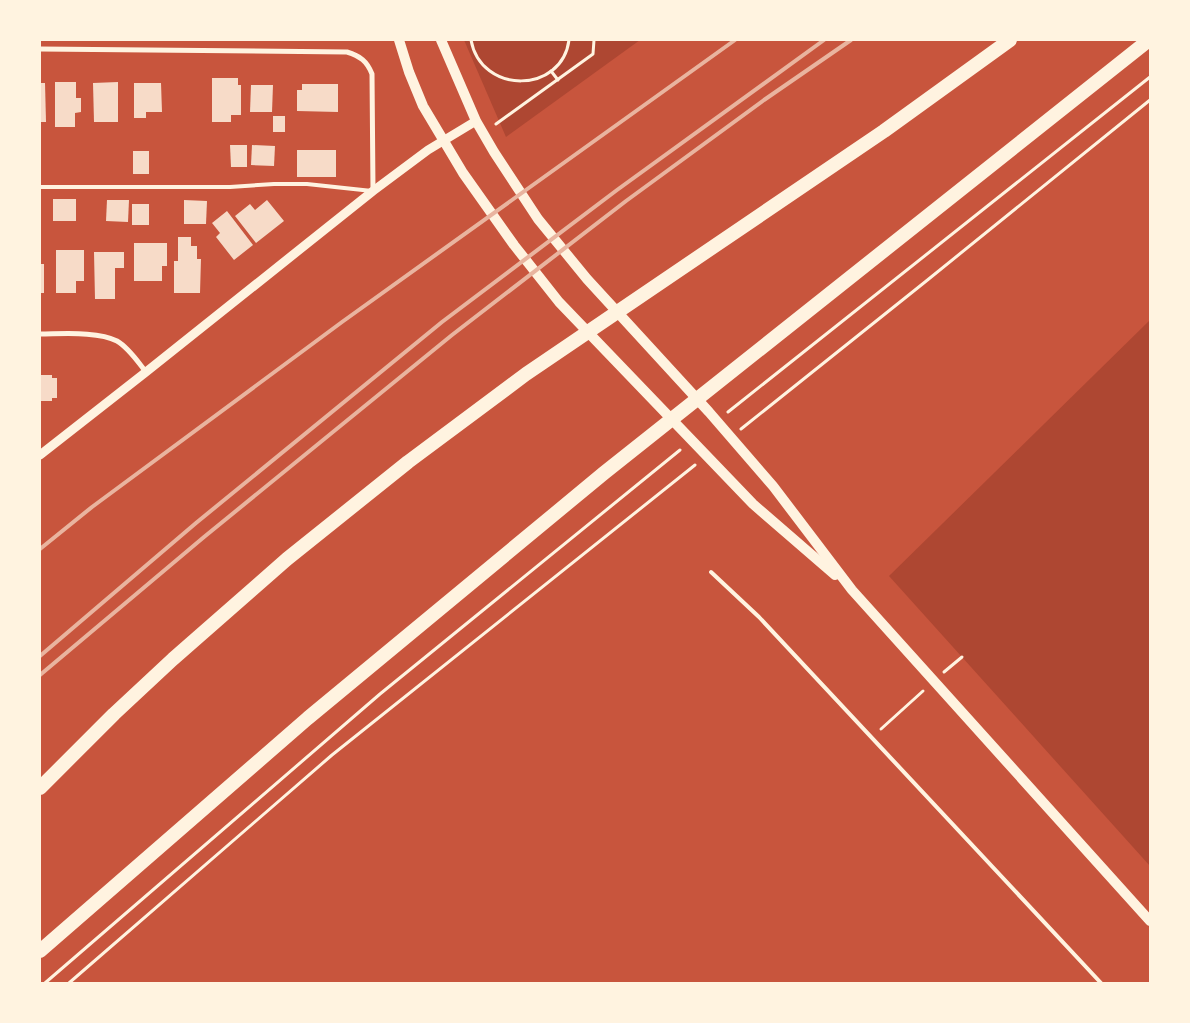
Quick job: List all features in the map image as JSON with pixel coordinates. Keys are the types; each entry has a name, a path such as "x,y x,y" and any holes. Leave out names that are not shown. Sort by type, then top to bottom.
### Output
{"highway":[{"path":"40,788 114,714 180,653 287,559 408,462 526,374 884,131 1010,40"},
{"path":"40,951 308,718 589,486 1149,40"}],"main road":[{"path":"399,40 409,72 423,106 463,173 514,245 559,302 753,504 852,590"},
{"path":"441,40 476,121 538,219 587,279 709,412 773,486 852,590 1150,922"}],"street":[{"path":"40,49 347,52 356,54 369,66 372,74 373,191"},
{"path":"40,455 373,191 443,140 476,121"},
{"path":"40,334 95,334 107,337 118,341 146,372"}],"lane":[{"path":"40,187 230,187 307,184 373,191"},
{"path":"711,572 759,618 1100,983"}],"path":[{"path":"471,40 473,50 481,63 492,73 506,80 522,82 537,79 551,71 562,60 569,40"},
{"path":"496,124 593,54 594,40"},
{"path":"551,71 558,80"},
{"path":"728,412 1150,77"},
{"path":"740,430 1150,100"},
{"path":"45,983 366,706 681,449"},
{"path":"69,983 332,755 701,461"},
{"path":"940,676 962,657"},
{"path":"875,734 926,689"}],"shaded area":[{"path":"464,40 640,40 506,137"},
{"path":"1150,320 1150,866 889,576"}],"building":[{"path":"212,78 238,78 238,85 241,85 241,115 231,115 231,122 212,122"},
{"path":"55,82 76,82 76,98 81,98 81,112 75,113 75,127 55,127"},
{"path":"118,82 118,122 94,122 93,83"},
{"path":"40,83 45,83 46,122 40,122"},
{"path":"134,83 161,83 162,112 146,112 146,118 134,118"},
{"path":"302,84 338,84 338,112 297,111 297,90 302,90"},
{"path":"251,85 273,85 272,112 250,112"},
{"path":"273,116 285,116 285,132 273,132"},
{"path":"230,145 247,145 247,167 231,167"},
{"path":"252,145 275,146 274,166 251,165"},
{"path":"297,150 336,150 336,177 297,177"},
{"path":"133,151 149,151 149,174 133,174"},
{"path":"53,199 76,199 76,221 53,221"},
{"path":"107,200 129,200 128,222 106,221"},
{"path":"184,200 207,201 206,224 184,224"},
{"path":"267,200 284,221 256,243 235,216 250,204 255,210"},
{"path":"132,204 149,204 149,225 132,225"},
{"path":"227,211 253,245 234,260 216,237 220,233 212,223"},
{"path":"178,237 191,237 191,246 197,246 197,259 201,259 200,293 174,293 174,261 178,261"},
{"path":"134,243 167,243 167,266 162,266 162,281 134,281"},
{"path":"56,250 84,250 84,281 76,281 76,293 56,293"},
{"path":"94,252 124,252 124,268 115,268 115,299 95,299"},
{"path":"40,264 44,264 44,293 40,293"},
{"path":"40,375 52,375 52,378 57,378 57,398 52,398 52,401 40,401"}],"railway":[{"path":"40,549 92,507 342,322 735,40"},
{"path":"40,656 196,523 442,322 617,190 824,40"},
{"path":"40,675 204,537 452,335 626,201 764,100 851,40"}]}
